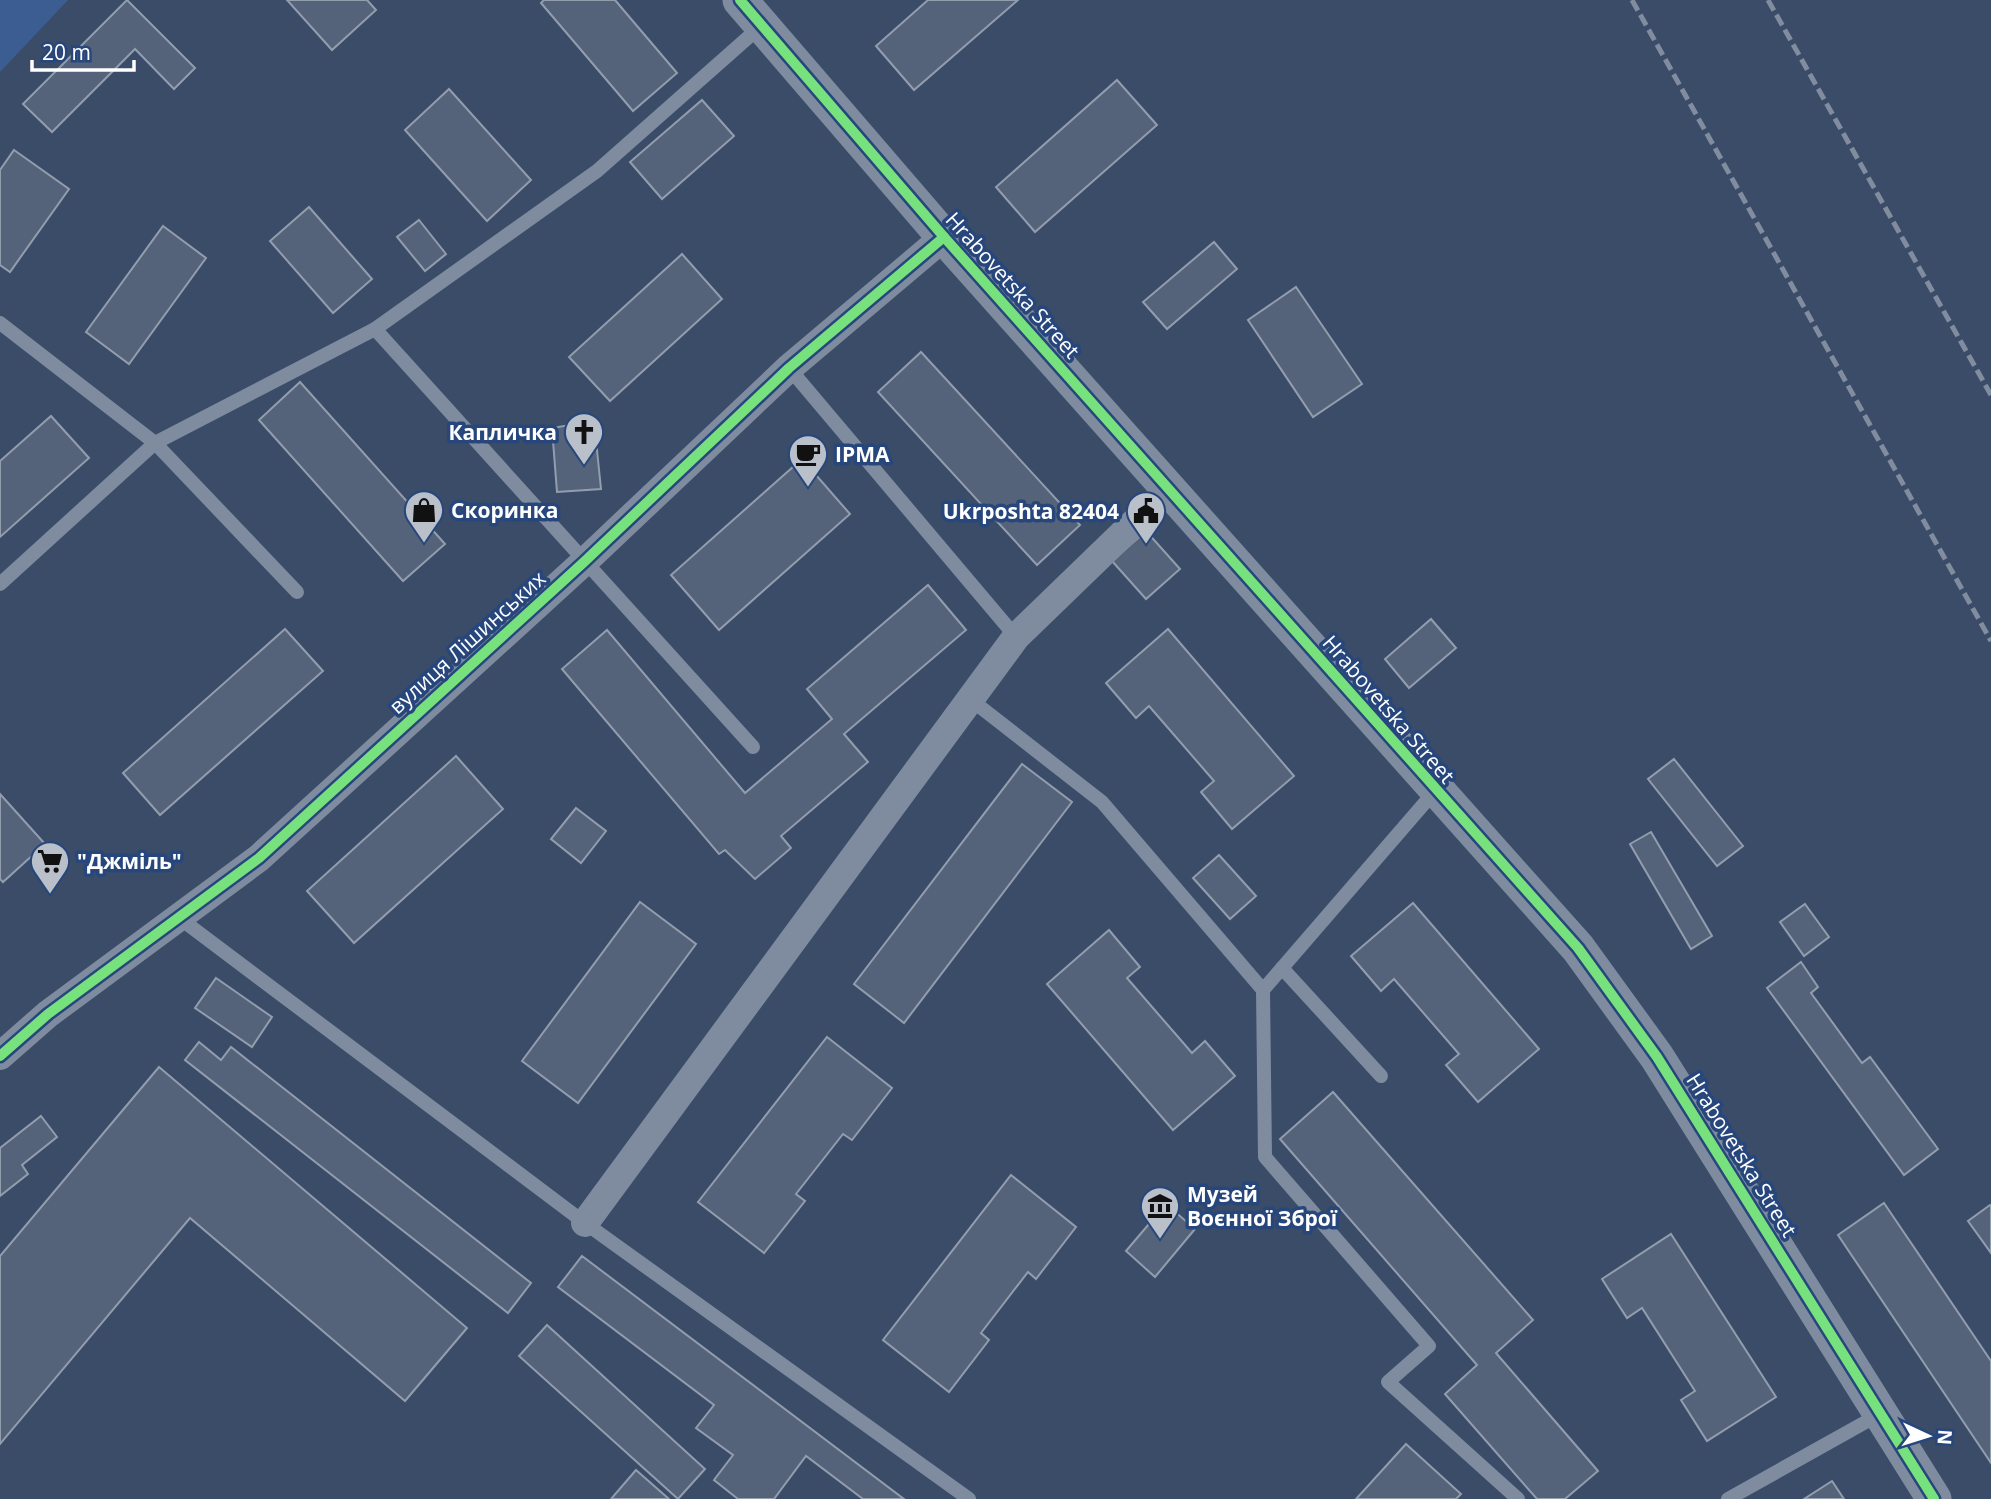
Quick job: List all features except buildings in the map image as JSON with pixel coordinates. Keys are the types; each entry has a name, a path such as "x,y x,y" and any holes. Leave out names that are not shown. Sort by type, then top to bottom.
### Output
{"street":[{"name":"Hrabovetska Street","path":"751,12 944,237 1435,791 1578,948 1657,1057 1934,1499"},
{"name":"вулиця Лішинських","path":"0,1056 48,1014 259,858 584,562 789,368 944,237"},
{"path":"585,1223 1016,637 1169,489"}],"lane":[{"path":"0,584 155,443 375,329 597,172 751,12"},
{"path":"0,323 155,443 298,592"},
{"path":"375,329 753,747"},
{"path":"789,368 1016,637"},
{"path":"970,699 1102,802 1263,990 1265,1157 1429,1346 1388,1382 1518,1499"},
{"path":"1263,990 1435,791"},
{"path":"178,917 585,1223 969,1499"},
{"path":"1282,968 1381,1076"},
{"path":"1728,1499 1881,1413"}],"shaded area":[{"path":"0,0 68,0 0,72"}],"railway":[{"path":"1632,0 1991,641"},
{"path":"1768,0 1991,395"}],"cycle path":[{"path":"740,0 944,237 1578,948 1657,1057 1934,1499"},
{"path":"0,1056 48,1014 259,858 584,562 789,368 944,237"}],"place":[{"name":"Капличка","path":"584,466"},
{"name":"ІРМА","path":"808,488"},
{"name":"Скоринка","path":"424,544"},
{"name":"Ukrposhta 82404","path":"1146,545"},
{"name":"\"Джміль\"","path":"50,895"},
{"name":"Музей Воєнної Зброї","path":"1160,1240"}]}
